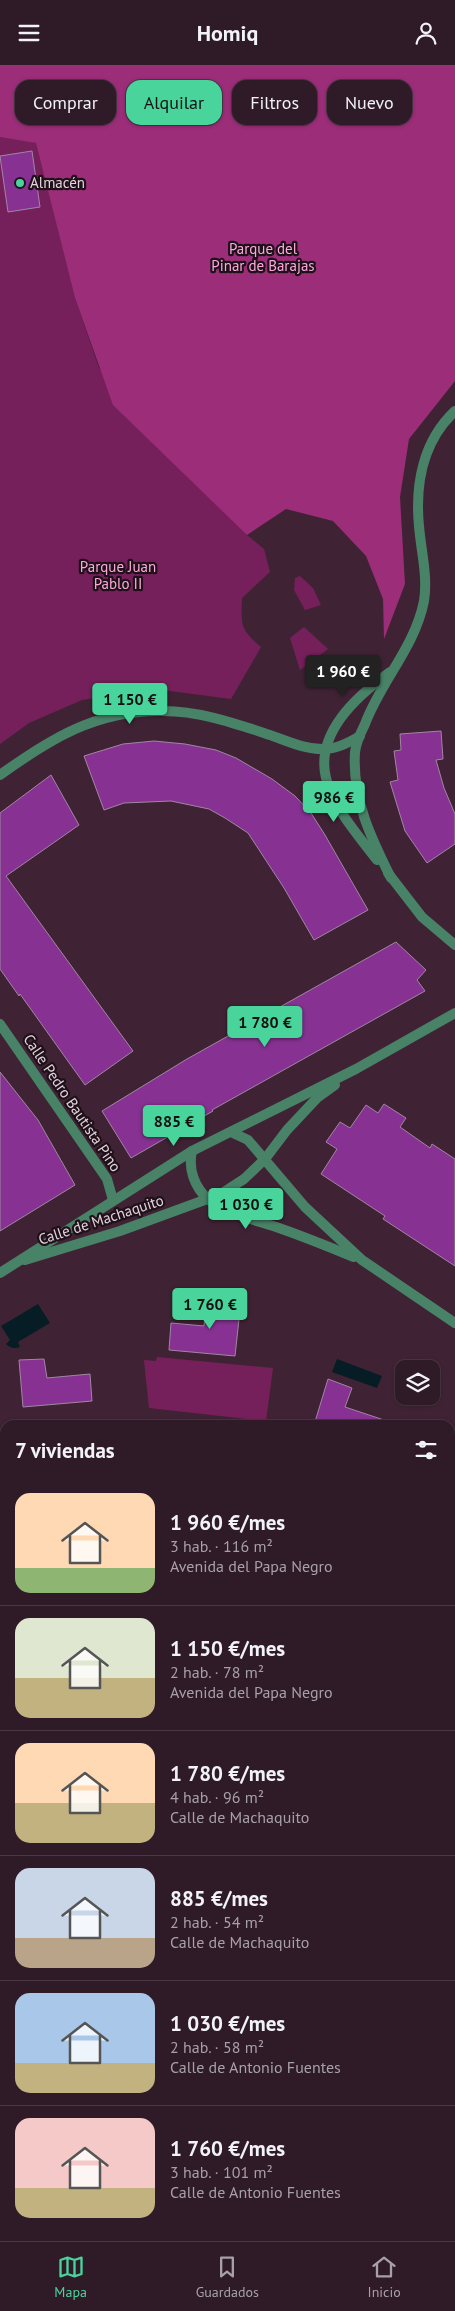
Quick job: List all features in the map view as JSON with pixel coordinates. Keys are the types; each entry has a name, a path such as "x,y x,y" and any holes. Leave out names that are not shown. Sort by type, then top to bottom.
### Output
{"street":[{"path":"391,878 371,837 360,806 356,785 355,751 371,706 419,624 426,581 419,525 418,487 423,464 435,439 455,411"},
{"path":"394,669 358,698 339,721 325,749 326,778 346,819 391,878 422,917 455,945"},
{"path":"0,775 61,734 96,720 126,713 159,711 212,717 295,744 325,749 344,744 360,736"},
{"name":"Calle de Machaquito","path":"0,1273 192,1151 356,1069 455,1013"},
{"name":"Calle Pedro Bautista Pino","path":"0,1024 107,1179 113,1200"},
{"name":"Calle de Machaquito","path":"12,1264 120,1231 208,1200 244,1179 265,1159 287,1130 317,1098 356,1069"},
{"path":"231,1132 248,1140 305,1207 362,1260 455,1323"},
{"path":"192,1151 189,1162 191,1173 208,1200 223,1209 312,1239 362,1260"}],"green space":[{"name":"Parque del Pinar de Barajas","path":"0,65 455,65 455,381 409,439 400,497 405,584 384,639 383,599 366,556 333,521 286,509 247,535 113,405 75,298 36,143 0,137"},
{"name":"Parque Juan Pablo II","path":"0,137 36,142 75,298 99,368 247,535 264,549 270,572 242,598 243,626 249,636 261,647 231,699 155,689 82,700 29,723 0,744"},
{"path":"300,576 313,588 321,605 305,610 294,590 295,578"},
{"path":"304,627 328,649 300,670 290,638"},
{"path":"157,1357 273,1368 266,1420 149,1408 144,1360 156,1361"}],"water":[{"path":"38,1304 50,1323 18,1342 20,1347 13,1348 6,1344 10,1340 1,1326"},
{"path":"337,1359 382,1376 377,1388 332,1372"}],"building":[{"name":"Almacén","path":"32,151 40,207 8,212 0,156"},
{"path":"441,731 443,759 436,760 444,788 455,814 455,844 427,863 405,831 390,782 398,780 394,751 401,750 400,734"},
{"path":"154,741 216,750 236,758 272,779 295,796 311,813 368,910 314,940 284,888 248,833 225,818 209,809 171,801 124,803 104,810 84,756 123,744"},
{"path":"51,775 79,825 6,876 133,1051 85,1085 0,969 0,813"},
{"path":"396,942 426,970 417,980 425,991 212,1110 131,1158 102,1111 187,1059"},
{"path":"0,1072 38,1120 75,1185 0,1231"},
{"path":"384,1104 406,1118 400,1127 430,1148 432,1144 455,1159 455,1266 383,1219 385,1216 321,1174 337,1149 326,1142 340,1122 350,1128 366,1105 378,1113"},
{"path":"207,1298 241,1301 235,1356 169,1350 171,1323 204,1326"},
{"path":"44,1359 47,1378 90,1374 92,1401 23,1407 19,1360"},
{"path":"328,1379 352,1388 345,1407 384,1420 316,1420"}],"place":[{"name":"Almacén","path":"20,183"}]}
